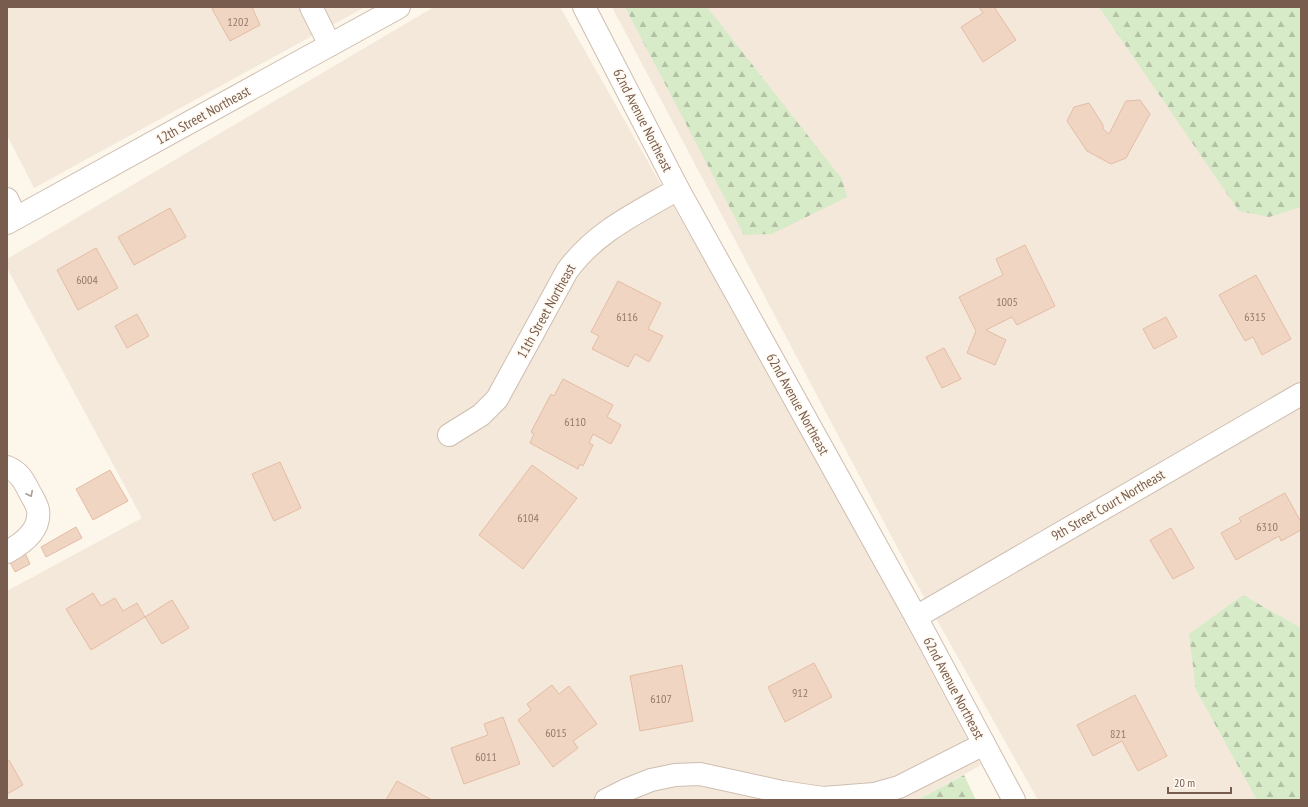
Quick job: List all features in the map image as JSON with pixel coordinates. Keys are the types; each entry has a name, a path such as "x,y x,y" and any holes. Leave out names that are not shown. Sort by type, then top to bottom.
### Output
{"street":[{"path":"311,7 330,45"},
{"name":"12th Street Northeast","path":"12,221 399,7"},
{"name":"62nd Avenue Northeast","path":"584,7 678,189 916,617 1014,800"},
{"name":"11th Street Northeast","path":"449,436 481,415 497,399 566,271 580,253 619,223 678,189"},
{"path":"7,199 12,221"},
{"name":"9th Street Court Northeast","path":"916,617 1301,394"},
{"path":"7,467 21,475 38,509 38,516 34,529 20,545 7,552"},
{"path":"606,800 651,780 675,775 700,774 782,792 823,798 874,794 899,787 984,744"}],"shaded area":[{"path":"7,7 365,7 34,188 7,135"},
{"path":"434,7 560,7 833,487 981,765 917,800 7,800 7,591 142,518 7,268 7,259"},
{"path":"612,7 1301,7 1301,800 1038,800 915,581"}],"green space":[{"path":"625,7 707,7 842,179 847,197 772,234 744,235"},
{"path":"1099,7 1301,7 1301,207 1269,217 1239,211"},
{"path":"1243,595 1301,628 1301,800 1257,800 1196,690 1189,634"},
{"path":"964,775 976,800 917,800"}],"building":[{"path":"215,7 252,7 260,25 230,41 212,9"},
{"path":"979,7 994,7 1016,40 983,62 961,27 983,13"},
{"path":"1140,100 1150,114 1126,158 1111,164 1087,151 1067,121 1074,107 1089,103 1103,125 1103,129 1109,134 1126,101"},
{"path":"170,208 186,237 134,265 118,237"},
{"path":"1025,245 1055,306 1017,325 1012,317 986,330 1006,340 995,365 967,353 976,331 959,297 1003,275 996,259"},
{"path":"96,248 118,288 78,310 57,270"},
{"path":"1256,275 1291,339 1262,355 1253,337 1245,341 1219,295"},
{"path":"618,281 661,303 648,329 663,336 649,362 635,354 628,367 592,349 599,336 591,332"},
{"path":"137,314 149,336 127,348 115,326"},
{"path":"1166,317 1177,337 1154,349 1143,329"},
{"path":"944,348 961,379 942,388 926,357"},
{"path":"563,379 613,405 607,417 621,425 611,444 593,434 589,443 593,445 583,466 580,464 578,469 530,443 534,434 531,432 551,394 554,396"},
{"path":"280,462 301,508 274,521 252,474"},
{"path":"532,465 577,498 523,569 479,535"},
{"path":"110,470 128,501 93,520 76,489"},
{"path":"1285,493 1301,522 1301,530 1281,541 1279,536 1236,560 1221,533 1241,522 1239,518"},
{"path":"76,527 82,538 46,557 41,547"},
{"path":"1171,528 1194,568 1173,579 1150,540"},
{"path":"24,551 30,564 15,572 9,560"},
{"path":"93,593 101,606 115,598 123,611 137,603 145,617 91,650 66,609"},
{"path":"172,600 189,628 162,644 145,617"},
{"path":"814,663 832,697 785,722 768,687"},
{"path":"682,665 693,721 640,731 630,676"},
{"path":"552,685 559,694 569,686 597,724 573,741 578,748 553,767 518,720 531,710 527,704"},
{"path":"1135,695 1167,756 1138,771 1122,741 1093,756 1077,725"},
{"path":"503,717 520,764 464,784 451,748 488,735 484,724"},
{"path":"9,760 23,785 7,794 7,761"},
{"path":"397,781 432,800 386,800"}]}
